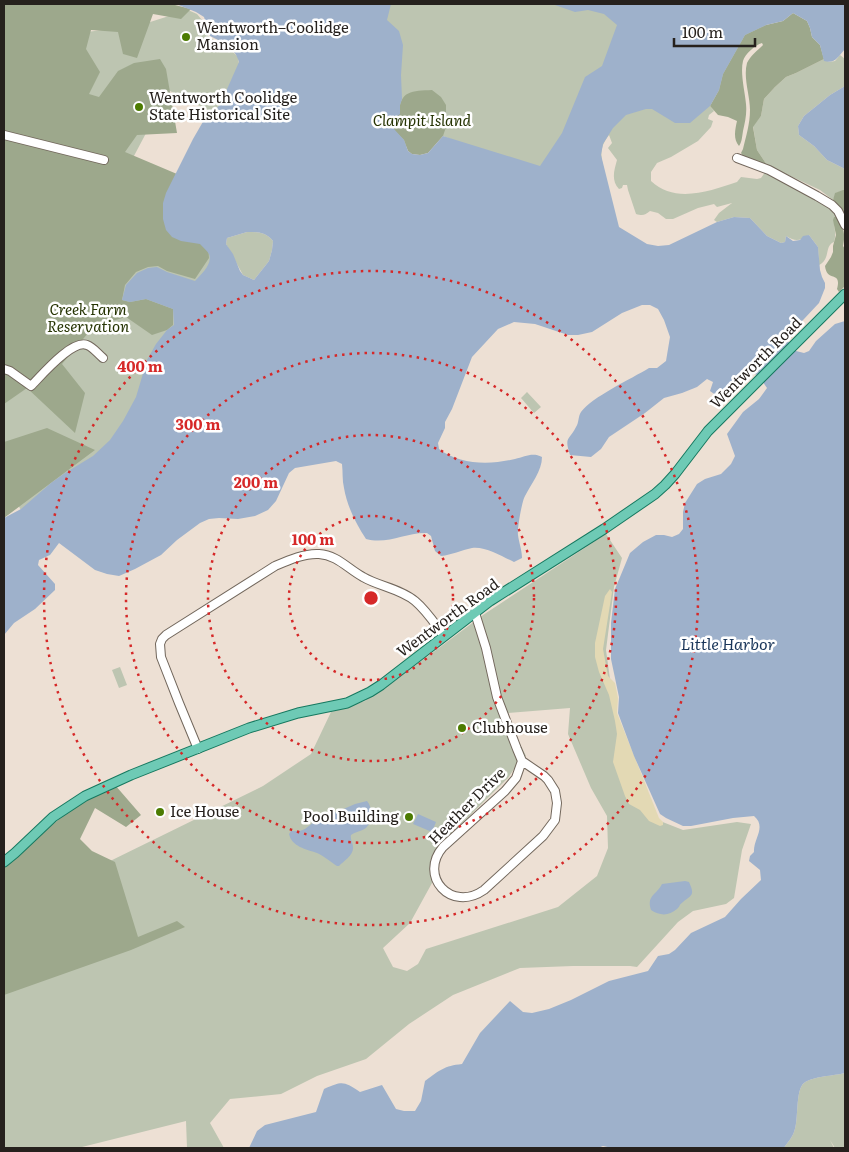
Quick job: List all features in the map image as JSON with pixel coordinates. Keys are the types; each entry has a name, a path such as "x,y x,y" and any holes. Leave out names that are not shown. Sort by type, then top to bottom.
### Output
{"main road":[{"name":"Wentworth Road","path":"4,862 64,810 85,796 123,778 272,720 347,703 381,685 490,602 604,529 665,486 708,431 845,294"}],"street":[{"path":"4,136 104,160"},
{"path":"737,158 769,170 832,205 838,211 845,225"},
{"path":"4,369 10,371 31,386 69,350 78,345 88,345 103,358"},
{"path":"198,749 161,657 160,644 162,639 275,566 311,554 318,553 331,556 364,578 414,600 444,636"},
{"name":"Heather Drive","path":"475,613 497,697 522,761 544,776 555,791 557,803 556,816 543,836 484,890 473,897 466,898 449,894 440,887 434,871 438,852 442,846 505,791 516,778 522,761"}],"green space":[{"name":"Creek Farm Reservation","path":"4,4 79,33 147,23 188,10 197,14 202,20 206,33 210,38 229,48 238,57 239,64 220,106 214,113 168,90 126,171 219,248 179,317 120,437 22,512 4,480"},
{"name":"Creek Farm Reservation","path":"4,4 174,4 191,9 181,19 153,14 137,58 123,54 118,32 91,30 86,49 100,72 89,94 99,97 118,71 134,63 160,59 166,69 177,133 137,135 125,152 177,174 208,245 209,258 195,279 167,271 158,266 148,267 136,272 125,285 122,300 130,302 146,299 173,309 173,325 167,330 152,335 126,317 94,326 62,364 85,393 75,433 27,388 4,404"},
{"path":"296,4 747,4 766,25 719,90 710,106 714,111 709,115 708,119 713,121 711,127 698,141 657,163 651,172 651,181 660,188 682,194 716,189 737,182 741,177 761,178 766,171 832,209 837,217 834,217 834,242 829,246 825,259 819,265 818,247 809,235 798,240 786,236 785,242 781,243 767,236 750,218 734,217 717,222 714,220 719,213 732,203 717,207 714,204 698,208 673,219 666,219 658,213 650,211 644,215 636,214 627,185 623,185 619,189 616,186 614,172 617,160 608,148 612,143 609,135 603,145 601,154 605,174 583,191 443,136 412,154"},
{"path":"793,13 807,21 812,37 820,45 824,59 786,77 764,99 761,116 753,127 757,150 767,165 764,165 743,156 741,153 747,135 750,115 746,75 747,63 763,45 762,43 751,50 743,61 742,77 746,118 739,146 735,137 737,121 718,115 710,106 719,90 723,74 745,35 766,25 783,21"},
{"path":"840,55 845,59 845,86 830,95 804,116 798,126 799,135 814,146 827,160 845,169 845,190 836,193 833,200 820,190 767,165 757,150 753,126 761,116 764,99 786,77 824,59 829,62 835,61"},
{"name":"Clampit Island","path":"432,90 441,97 446,105 446,127 443,136 428,153 412,154 408,151 404,140 394,130 395,118 399,114 402,100 408,93"},
{"path":"845,190 845,216 833,200 835,193"},
{"path":"834,217 837,217 842,227 844,234 843,246 845,249 845,286 839,292 837,289 838,280 828,274 825,266 833,252 836,235"},
{"path":"247,232 264,234 273,241 269,261 254,280 243,275 226,244 227,238"},
{"path":"527,392 541,407 534,413 521,398"},
{"path":"47,428 95,450 4,518 4,442"},
{"path":"606,534 622,558 614,587 606,650 616,723 655,819 683,830 737,822 751,824 742,850 734,898 726,904 693,911 678,922 637,967 573,966 520,968 453,995 409,1024 366,1059 317,1076 281,1094 230,1099 210,1123 224,1148 187,1148 186,1121 78,1148 4,1148 4,979 104,864 263,786 311,754 331,712 365,701 483,615","holes":["570,708 568,734 591,788 607,816 608,848 597,876 558,907 426,949 418,964 407,971 393,967 383,948 410,923 432,883 430,861 441,844 508,778 518,763 517,760 526,756 516,736 508,713"]},
{"path":"120,667 127,685 119,688 112,670"},
{"path":"115,785 141,815 126,827 95,808 80,839 92,851 115,862 138,937 177,921 185,927 131,950 4,995 4,864 79,803"},
{"path":"845,1073 845,1148 835,1148 830,1140 834,1148 784,1148 794,1132 799,1092 804,1083 818,1078"}],"sand":[{"path":"610,589 612,592 603,649 608,676 615,683 618,698 617,713 659,818 663,822 663,825 660,826 649,821 640,810 629,804 613,762 617,734 615,721 609,695 595,657 595,643 605,596"}],"water":[{"name":"Little Harbor","path":"176,4 391,4 387,20 399,31 403,45 402,99 400,114 395,118 394,129 404,140 408,151 412,154 420,155 428,153 443,136 540,166 562,133 585,77 602,66 617,25 604,14 588,10 575,12 552,4 845,4 845,49 834,61 824,61 820,45 812,37 807,21 793,13 783,21 766,25 745,35 723,74 719,90 710,106 690,123 675,123 652,109 626,115 613,128 603,144 601,155 619,227 647,244 669,245 717,222 734,217 750,218 767,236 781,243 785,242 786,236 793,241 800,240 803,236 809,235 818,247 820,270 825,288 819,303 789,335 787,340 796,351 804,353 809,351 816,341 835,324 845,321 845,1073 818,1078 804,1083 799,1092 794,1132 784,1148 612,1148 603,1146 598,1148 249,1148 257,1131 265,1125 316,1112 324,1089 343,1083 360,1092 382,1085 396,1109 415,1111 421,1101 425,1081 442,1069 462,1064 480,1033 510,1001 523,1012 532,1013 549,1009 571,1000 609,981 648,971 658,956 669,954 691,933 725,917 761,880 760,870 749,861 750,856 754,852 759,829 758,820 754,816 683,826 660,814 634,756 618,713 619,697 611,659 611,623 615,589 630,553 643,542 656,535 672,537 679,534 683,529 685,503 697,484 705,479 721,474 731,464 735,456 727,434 743,412 759,399 767,388 758,375 750,373 720,398 710,391 713,382 707,379 697,387 664,398 609,437 601,449 591,457 570,455 567,441 586,406 612,388 649,368 657,368 666,361 670,337 664,320 658,309 650,305 642,305 622,313 592,332 578,335 568,335 535,324 514,322 498,329 472,357 438,443 439,449 466,461 486,463 532,455 542,457 538,472 525,496 521,509 518,538 522,558 514,562 494,552 477,548 441,556 435,551 431,536 427,533 382,540 366,539 355,521 347,501 343,485 342,464 336,461 295,468 289,473 276,501 268,510 255,516 238,519 209,519 200,523 177,540 161,555 119,576 95,570 59,543 50,555 39,560 38,565 55,584 55,590 35,609 14,623 4,635 4,518 21,509 51,483 93,456 110,440 136,397 147,360 156,344 167,330 174,325 173,309 146,299 130,302 122,300 126,285 137,273 148,268 157,267 195,281 206,269 210,258 209,254 200,244 181,241 172,237 166,230 163,219 163,203 166,193 204,120 220,105 239,62 231,49 210,36 204,17","holes":["247,232 264,234 273,241 269,261 254,280 243,275 226,244 227,238"]},
{"path":"845,86 845,169 827,160 814,146 799,135 798,126 804,116 830,95"},
{"path":"367,801 371,811 370,822 366,828 351,835 352,853 339,866 320,854 296,845 289,834 291,831 305,829 319,818"},
{"path":"418,814 436,822 432,832 413,824"},
{"path":"689,882 692,894 677,909 671,913 664,914 651,910 651,898 662,884"}],"place":[{"name":"Wentworth–Coolidge Mansion","path":"186,37"},
{"name":"Wentworth Coolidge State Historical Site","path":"139,107"},
{"name":"Clubhouse","path":"462,728"},
{"name":"Ice House","path":"160,812"},
{"name":"Pool Building","path":"409,817"}]}
